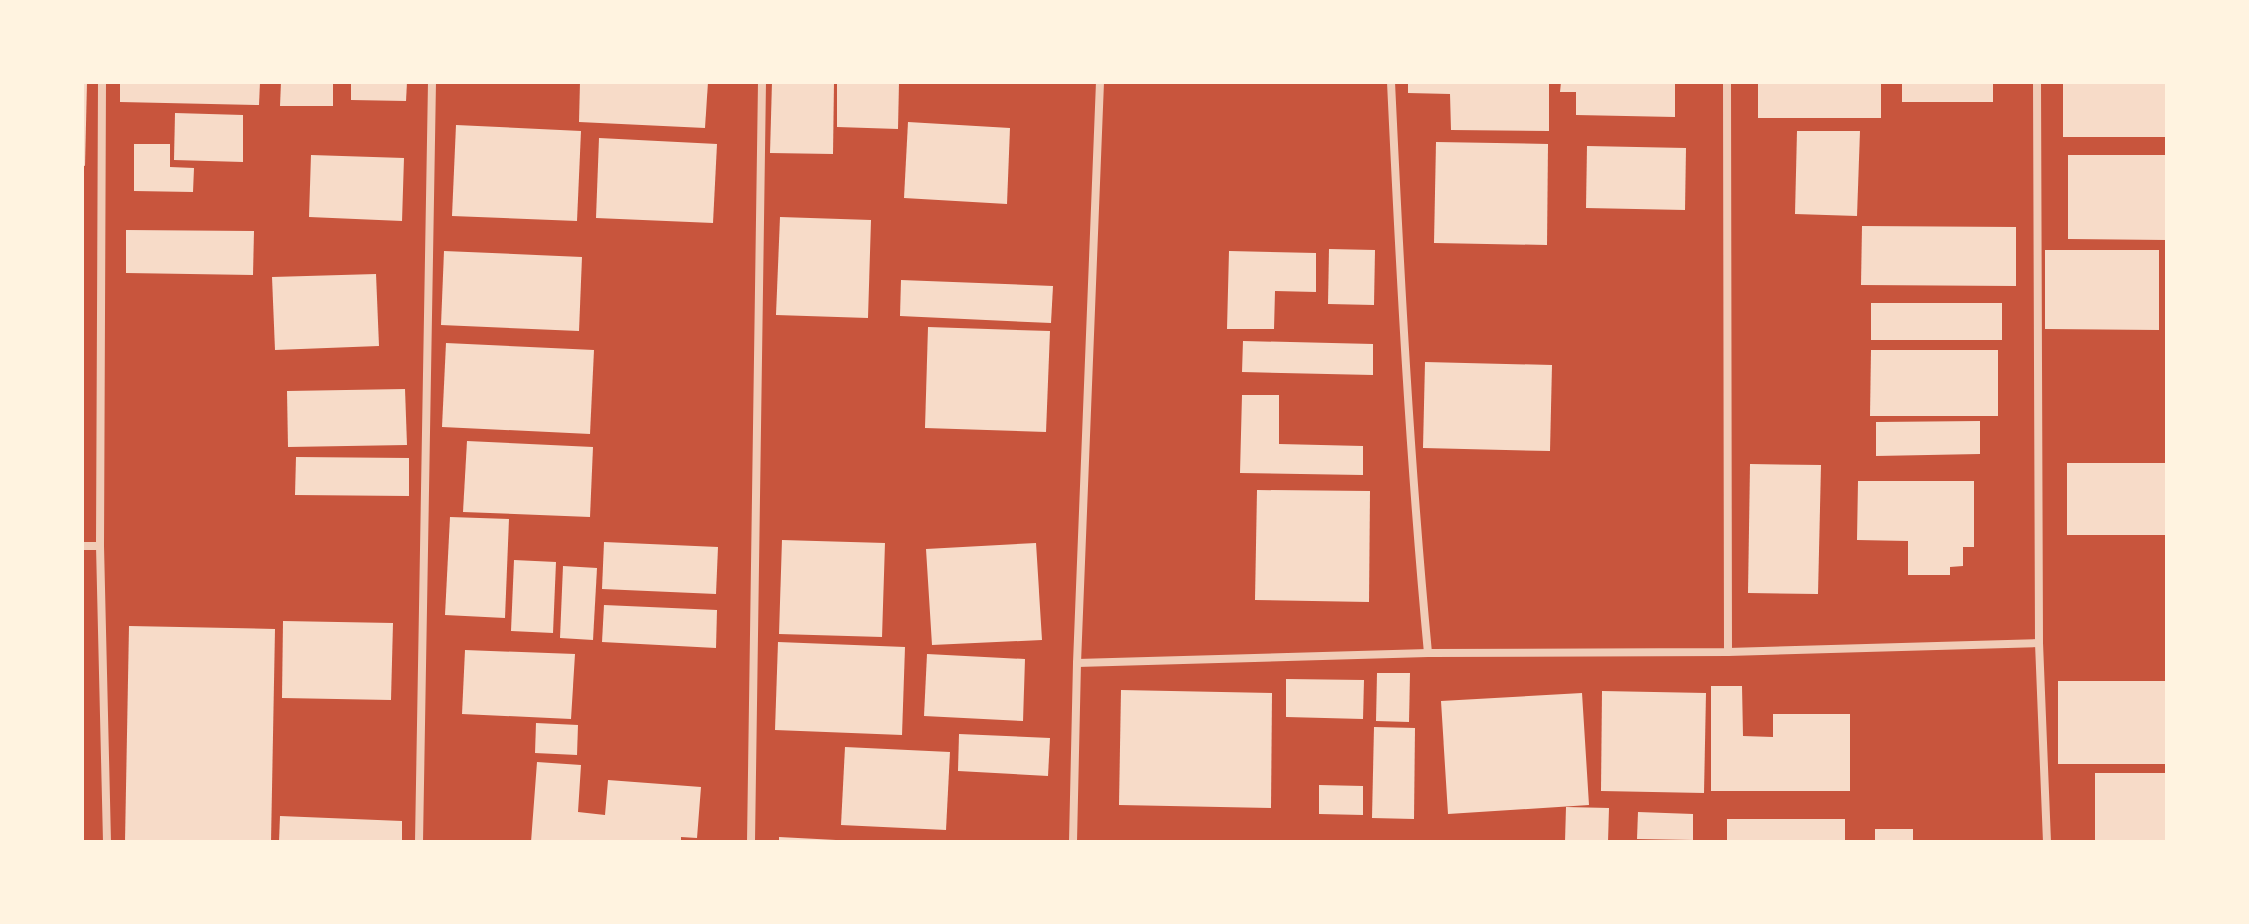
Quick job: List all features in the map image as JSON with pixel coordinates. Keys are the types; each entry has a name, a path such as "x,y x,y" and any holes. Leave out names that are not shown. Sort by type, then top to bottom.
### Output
{"street":[{"path":"102,82 100,546 107,842"},
{"path":"419,842 432,82"},
{"path":"751,842 762,82"},
{"path":"1073,842 1100,82"},
{"path":"1391,82 1403,329 1428,653"},
{"path":"1727,82 1728,652"},
{"path":"2037,82 2039,643 2047,842"},
{"path":"82,546 100,546"},
{"path":"1077,663 1428,653 1728,652 2039,643"}],"building":[{"path":"82,82 87,82 85,166 82,165"},
{"path":"120,82 260,82 259,105 120,102"},
{"path":"281,82 333,82 333,106 280,106"},
{"path":"351,82 407,82 406,101 351,100"},
{"path":"580,82 708,82 705,128 579,122"},
{"path":"772,82 834,82 833,154 770,153"},
{"path":"837,82 899,82 898,129 837,127"},
{"path":"1408,82 1549,82 1549,131 1451,130 1450,94 1408,93"},
{"path":"1561,82 1675,82 1675,117 1576,115 1576,92 1560,92"},
{"path":"1758,82 1881,82 1881,118 1758,118"},
{"path":"1902,82 1993,82 1993,102 1902,102"},
{"path":"2063,82 2167,82 2167,137 2063,137"},
{"path":"175,113 243,115 243,162 174,160"},
{"path":"908,122 1010,128 1007,204 904,198"},
{"path":"456,125 581,131 577,221 452,216"},
{"path":"1797,131 1860,131 1857,216 1795,214"},
{"path":"599,138 717,144 713,223 596,218"},
{"path":"1436,142 1548,144 1547,245 1434,243"},
{"path":"134,144 170,144 170,167 194,168 193,192 134,191"},
{"path":"1587,146 1686,148 1685,210 1586,208"},
{"path":"311,155 404,158 402,221 309,217"},
{"path":"2068,155 2167,155 2167,240 2068,239"},
{"path":"780,217 871,220 868,318 776,315"},
{"path":"1862,226 2016,227 2016,286 1861,285"},
{"path":"126,230 254,231 253,275 126,273"},
{"path":"1329,249 1375,250 1374,305 1328,304"},
{"path":"2045,250 2159,250 2159,330 2045,329"},
{"path":"444,251 582,257 579,331 441,325"},
{"path":"1229,251 1316,253 1316,292 1275,291 1274,329 1227,329"},
{"path":"376,274 379,346 275,350 272,277"},
{"path":"901,280 1053,286 1051,323 900,316"},
{"path":"1871,303 2002,303 2002,340 1871,340"},
{"path":"928,327 1050,331 1046,432 925,428"},
{"path":"1243,341 1373,344 1373,375 1242,372"},
{"path":"446,343 594,350 590,434 442,427"},
{"path":"1871,350 1998,350 1998,416 1870,416"},
{"path":"1425,362 1552,365 1550,451 1423,448"},
{"path":"405,389 407,445 288,447 287,391"},
{"path":"1242,395 1279,395 1279,444 1363,446 1363,475 1240,473"},
{"path":"1980,421 1980,454 1876,456 1876,422"},
{"path":"467,441 593,447 590,517 463,512"},
{"path":"296,457 409,458 409,496 295,495"},
{"path":"2067,463 2167,463 2167,535 2067,535"},
{"path":"1750,464 1821,465 1818,594 1748,593"},
{"path":"1858,481 1974,481 1974,547 1963,547 1963,566 1950,567 1950,575 1908,575 1908,541 1857,540"},
{"path":"1257,490 1370,491 1369,602 1255,600"},
{"path":"450,517 509,519 505,618 445,615"},
{"path":"782,540 885,543 882,637 779,634"},
{"path":"604,542 718,547 716,594 602,589"},
{"path":"1036,543 1042,640 932,645 926,549"},
{"path":"514,560 556,562 553,633 511,631"},
{"path":"563,566 597,568 593,640 560,638"},
{"path":"604,605 717,610 716,648 602,642"},
{"path":"283,621 393,623 391,700 282,698"},
{"path":"129,626 275,629 271,842 125,842"},
{"path":"778,642 905,647 902,735 775,730"},
{"path":"465,650 575,654 571,719 462,714"},
{"path":"927,654 1025,659 1023,721 924,716"},
{"path":"1377,673 1410,673 1409,722 1376,721"},
{"path":"1286,679 1364,680 1363,719 1286,717"},
{"path":"2058,681 2167,681 2167,764 2058,764"},
{"path":"1711,686 1742,686 1743,736 1773,737 1773,714 1850,714 1850,791 1711,791"},
{"path":"1121,690 1272,693 1271,808 1119,805"},
{"path":"1602,691 1706,693 1704,793 1601,791"},
{"path":"1582,693 1589,805 1448,814 1441,701"},
{"path":"536,723 578,725 577,755 535,753"},
{"path":"1374,727 1415,728 1414,819 1372,818"},
{"path":"959,734 1050,738 1048,776 958,771"},
{"path":"845,747 950,752 946,830 841,825"},
{"path":"537,762 581,765 578,812 605,815 608,780 701,787 697,838 681,837 681,842 531,842"},
{"path":"2095,773 2167,773 2167,842 2095,842"},
{"path":"1319,785 1363,786 1363,815 1319,814"},
{"path":"1566,807 1609,808 1608,842 1565,842"},
{"path":"1638,812 1693,814 1693,840 1637,839"},
{"path":"280,816 402,821 402,842 279,842"},
{"path":"1727,819 1845,819 1845,842 1727,842"},
{"path":"1875,829 1913,829 1913,842 1875,842"},
{"path":"779,837 836,840 836,842 779,842"}]}
